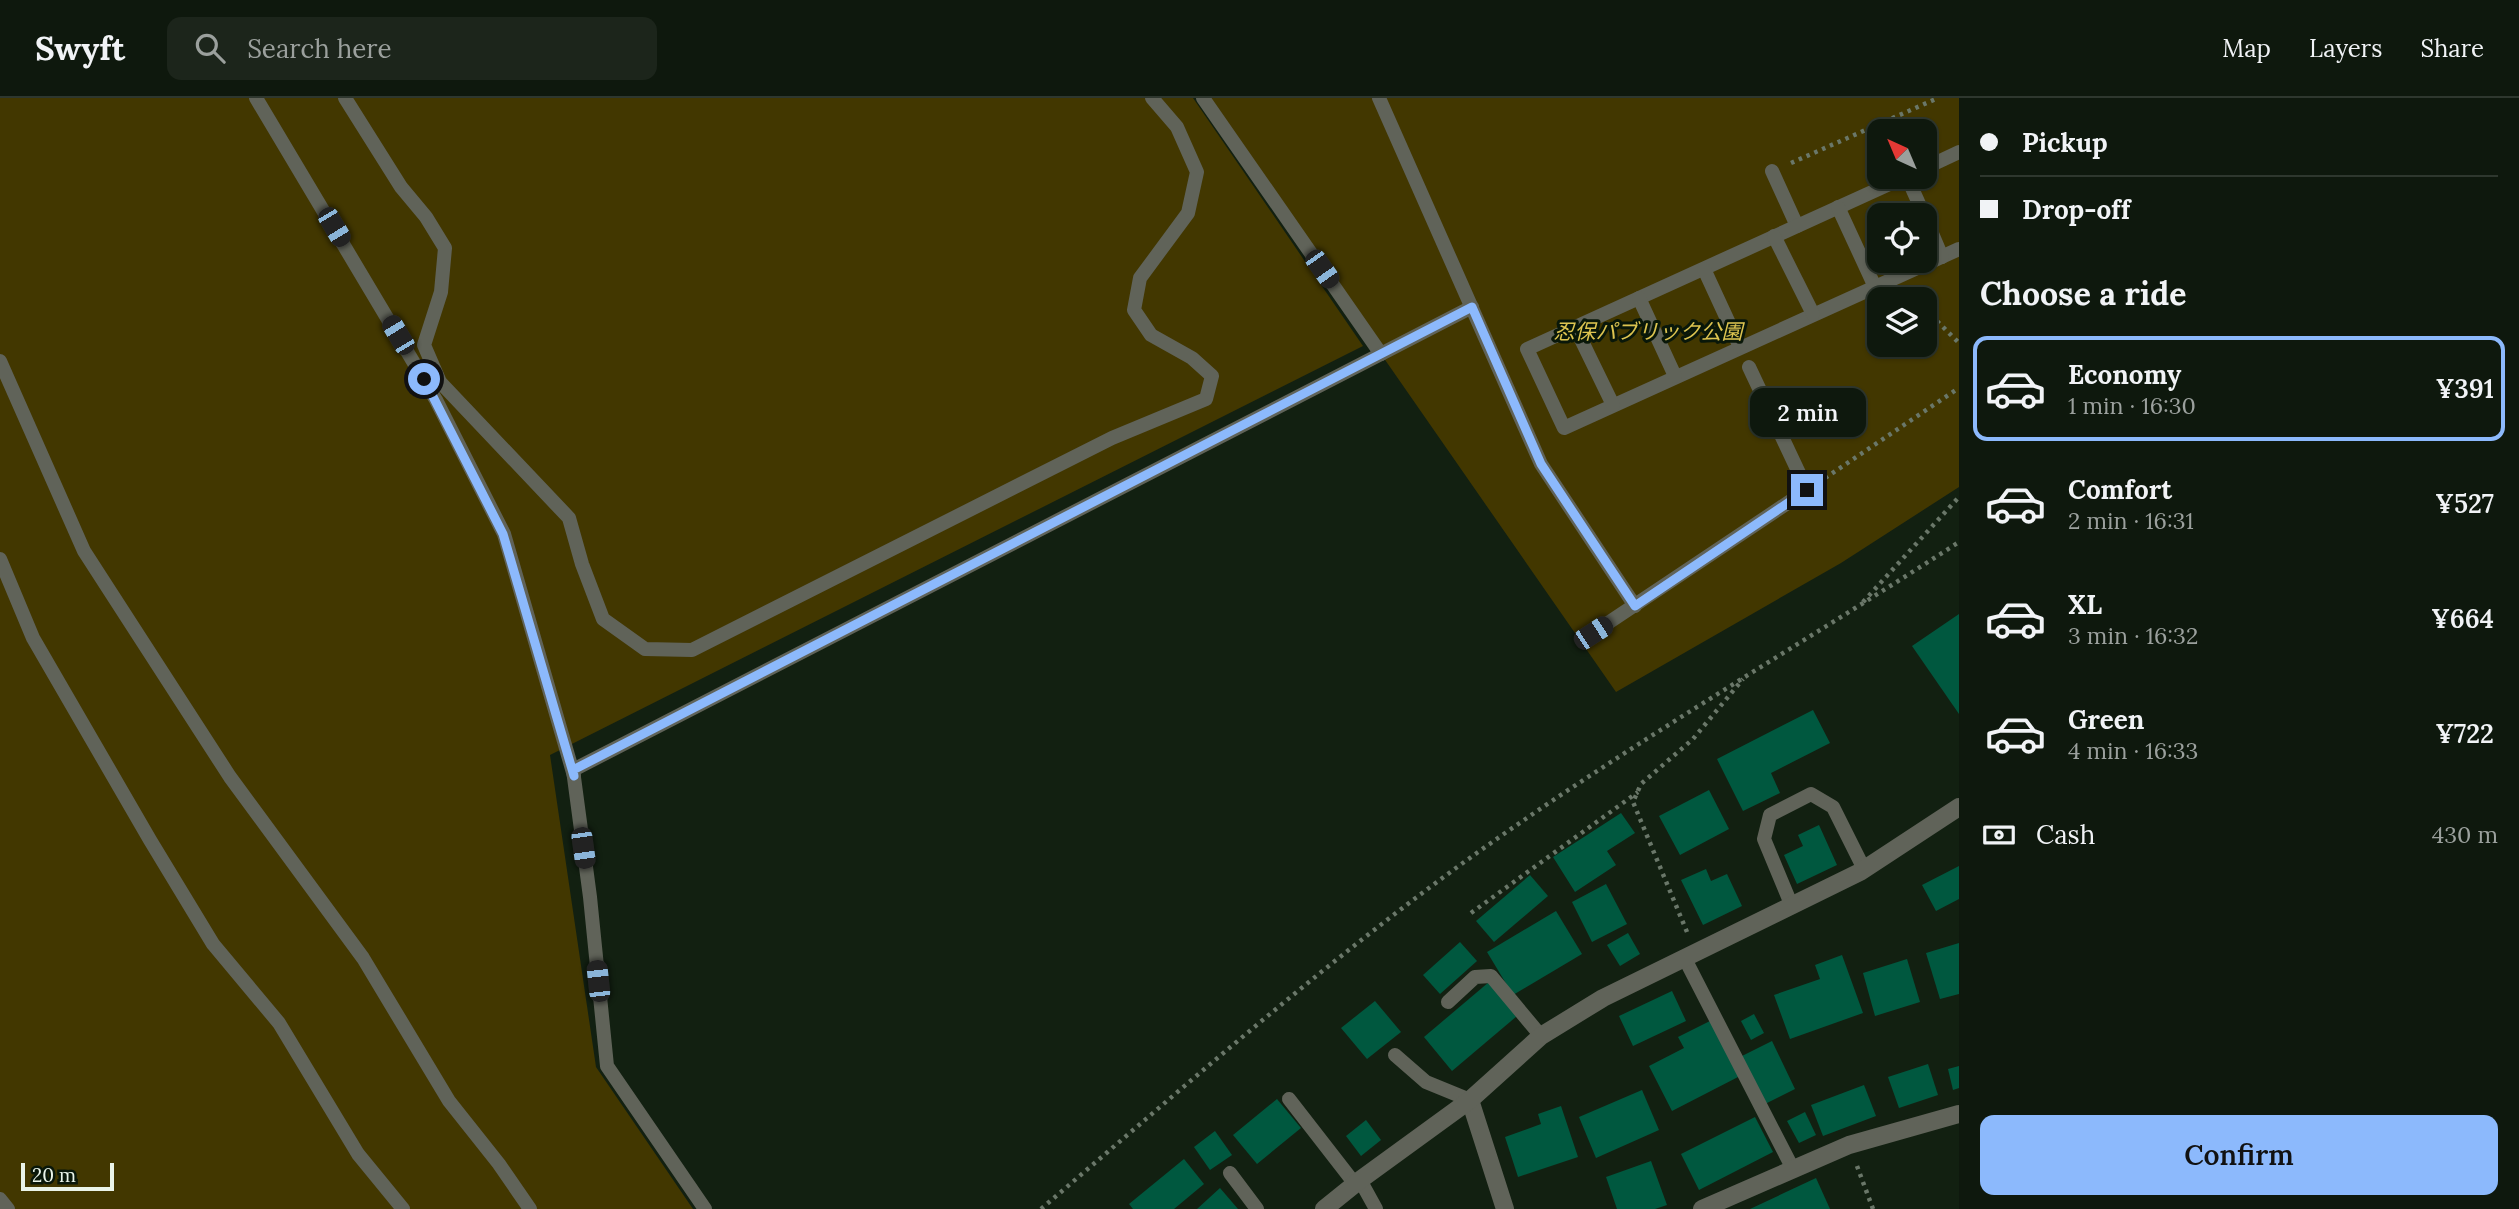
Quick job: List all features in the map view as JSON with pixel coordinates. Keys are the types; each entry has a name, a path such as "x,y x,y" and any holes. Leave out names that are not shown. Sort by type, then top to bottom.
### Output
{"street":[{"path":"1324,1209 1470,1100 1541,1036 1602,998 1864,869 1959,807"},
{"path":"1470,1100 1505,1209"},
{"path":"1702,1209 1849,1145 1959,1114"}],"lane":[{"path":"256,98 436,400 503,534 574,776"},
{"path":"345,98 401,187 426,216 445,248 441,292 424,345 440,382 569,518 582,564 603,620 645,649 692,650 1112,438 1206,399 1212,376 1192,358 1152,335 1134,310 1140,278 1188,213 1197,172 1177,127 1152,98"},
{"path":"1203,98 1381,354"},
{"path":"1379,98 1541,464 1635,606"},
{"path":"1937,162 1959,152"},
{"path":"1772,171 1797,226"},
{"path":"1867,290 1564,428 1527,349 1879,189"},
{"path":"1838,207 1875,287 1959,249"},
{"path":"1774,236 1813,314"},
{"path":"1937,245 1942,257"},
{"path":"1704,269 1740,348"},
{"path":"1639,298 1675,376"},
{"path":"705,1209 607,1066 590,897 573,770 1472,307"},
{"path":"1575,327 1613,405"},
{"path":"0,361 84,551 230,777 362,958 449,1101 499,1164 530,1209"},
{"path":"1593,633 1807,490 1749,367"},
{"path":"0,559 33,638 149,840 213,944 279,1023 358,1154 403,1209"},
{"path":"1791,904 1764,839 1770,815 1811,794 1833,807 1864,869"},
{"path":"1690,955 1793,1170"},
{"path":"1448,1002 1475,977 1491,976 1541,1036"},
{"path":"1395,1055 1426,1082 1470,1100"},
{"path":"1289,1099 1376,1209"},
{"path":"1230,1173 1257,1209"},
{"path":"0,1199 8,1209"}],"path":[{"path":"1772,171 1938,98"},
{"path":"1937,321 1959,343"},
{"path":"1807,490 1959,388"},
{"path":"1857,608 1959,497"},
{"path":"1041,1209 1380,924 1532,816 1746,675 1959,542"},
{"path":"1690,955 1633,802 1642,784 1693,739 1746,675"},
{"path":"1471,913 1638,791"},
{"path":"1849,1145 1873,1209"}],"green space":[{"path":"0,98 1193,98 1363,346 550,755 596,1067 693,1209 0,1209"},
{"name":"忍保パブリック公園","path":"1203,98 1959,98 1959,487 1841,563 1616,692"}],"building":[{"path":"1959,614 1959,714 1912,646"},
{"path":"1813,710 1830,743 1771,773 1780,793 1743,811 1717,759"},
{"path":"1709,790 1729,829 1680,855 1659,816"},
{"path":"1621,813 1635,833 1607,851 1616,865 1575,892 1553,857"},
{"path":"1819,825 1837,865 1797,884 1784,855 1803,846 1798,835"},
{"path":"1959,866 1959,899 1936,911 1922,885"},
{"path":"1706,869 1711,881 1727,874 1742,906 1703,925 1681,880"},
{"path":"1530,875 1548,896 1494,942 1476,921"},
{"path":"1606,884 1627,924 1592,942 1572,902"},
{"path":"1556,911 1582,954 1513,995 1487,952"},
{"path":"1628,933 1640,954 1620,966 1607,945"},
{"path":"1460,942 1477,961 1440,994 1423,975"},
{"path":"1959,943 1959,994 1940,999 1926,953"},
{"path":"1842,955 1863,1013 1790,1039 1774,995 1820,979 1815,965"},
{"path":"1907,959 1920,1002 1875,1016 1863,973"},
{"path":"1489,982 1517,1016 1452,1071 1424,1037"},
{"path":"1672,991 1686,1021 1633,1046 1619,1016"},
{"path":"1375,1001 1401,1032 1367,1059 1341,1028"},
{"path":"1754,1014 1764,1033 1751,1040 1741,1021"},
{"path":"1712,1020 1740,1076 1672,1111 1649,1066 1684,1048 1678,1037"},
{"path":"1772,1041 1795,1089 1765,1104 1742,1056"},
{"path":"1928,1064 1938,1095 1899,1108 1888,1077"},
{"path":"1959,1066 1959,1088 1953,1090 1948,1069"},
{"path":"1864,1085 1876,1116 1823,1136 1811,1105"},
{"path":"1642,1090 1659,1130 1596,1158 1579,1117"},
{"path":"1277,1099 1301,1128 1257,1164 1233,1135"},
{"path":"1561,1106 1578,1157 1518,1177 1505,1137 1541,1124 1538,1114"},
{"path":"1805,1112 1816,1135 1799,1143 1787,1121"},
{"path":"1755,1117 1773,1152 1699,1190 1681,1154"},
{"path":"1366,1120 1381,1140 1361,1156 1346,1136"},
{"path":"1215,1131 1232,1155 1210,1170 1194,1147"},
{"path":"1184,1159 1204,1184 1174,1209 1133,1209 1129,1204"},
{"path":"1651,1161 1667,1205 1655,1209 1617,1209 1606,1177"},
{"path":"1816,1178 1830,1209 1750,1209"},
{"path":"1220,1188 1238,1209 1197,1209"}],"route":[{"path":"424,379 503,534 574,776 573,770 1472,307 1541,464 1635,606 1807,490"}]}
